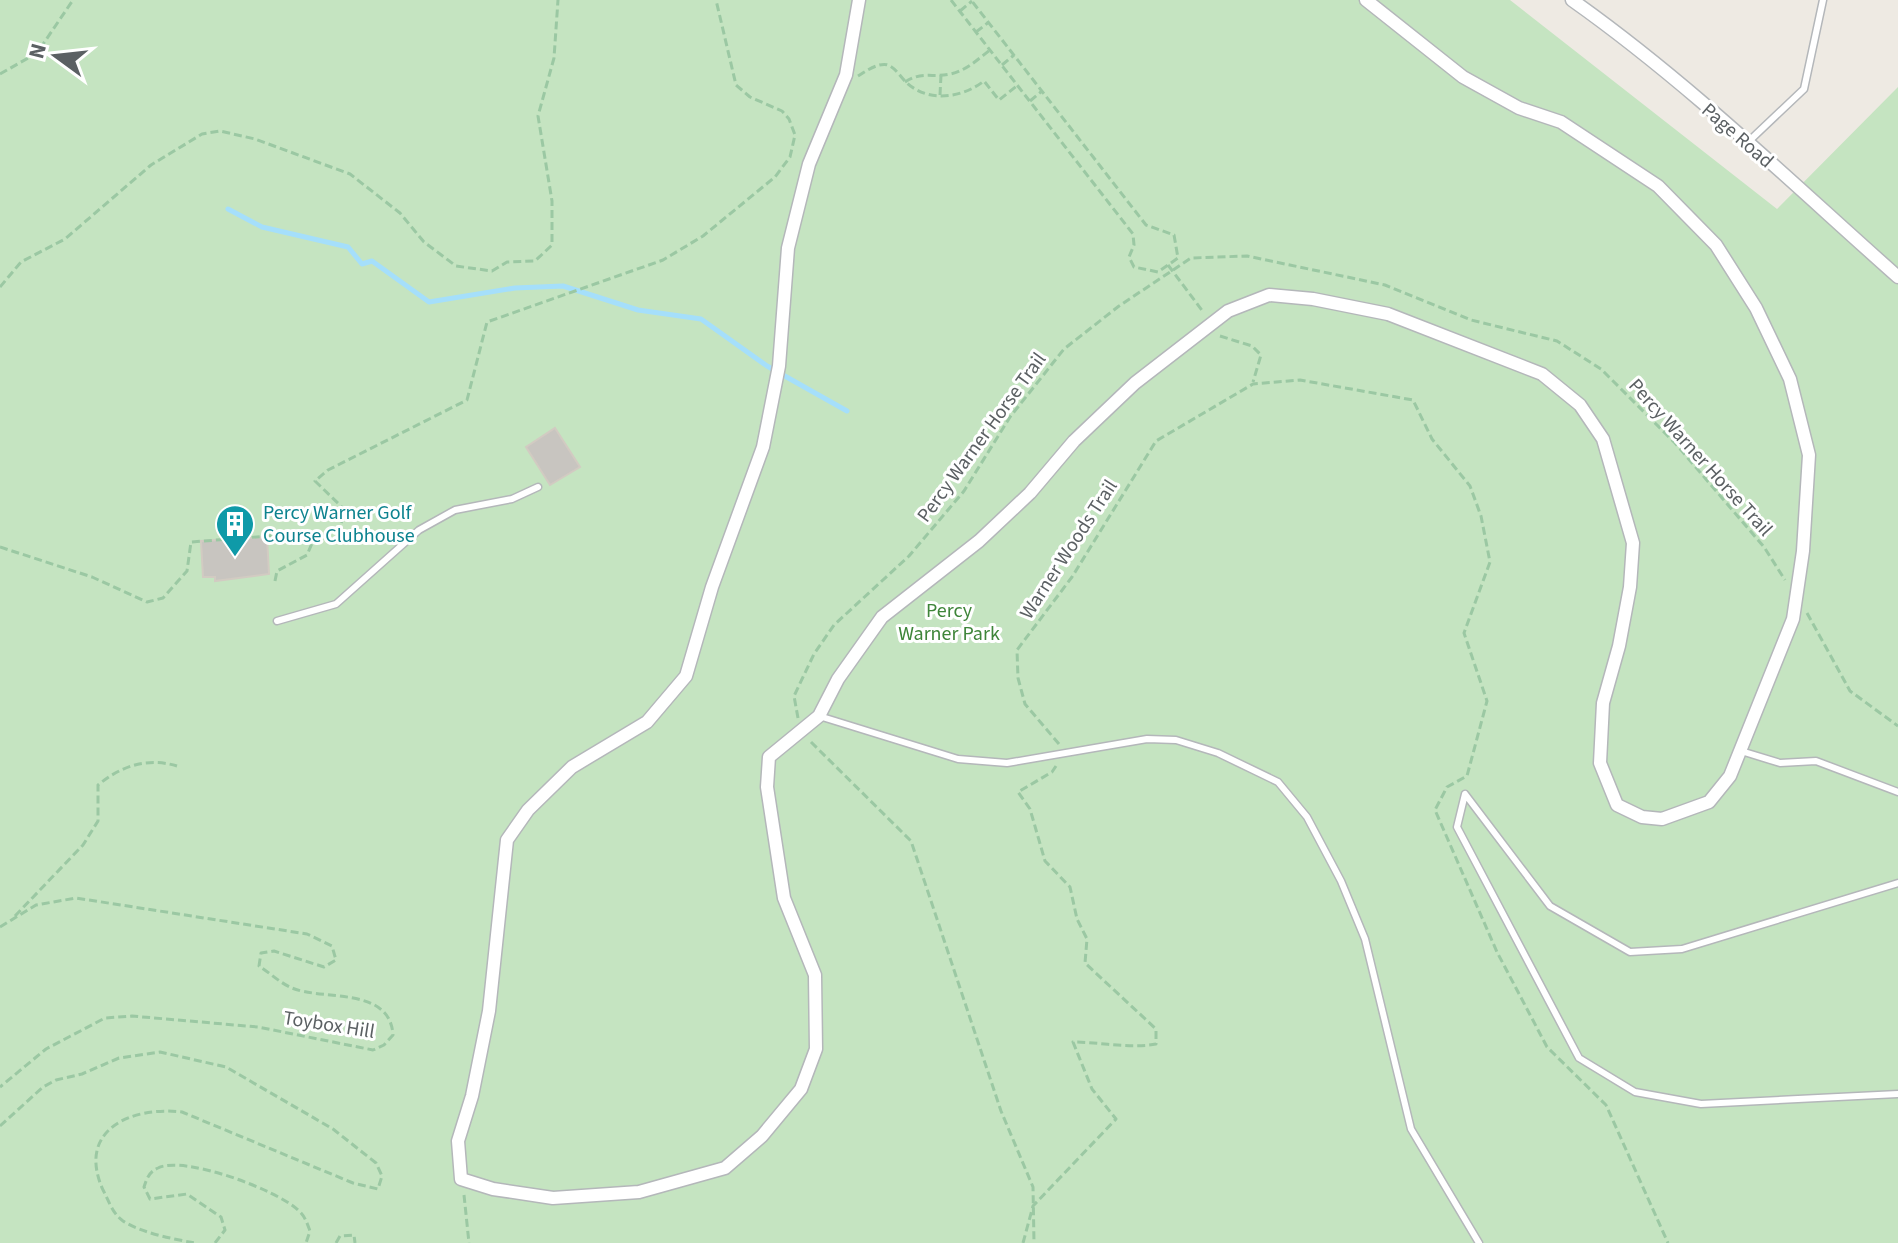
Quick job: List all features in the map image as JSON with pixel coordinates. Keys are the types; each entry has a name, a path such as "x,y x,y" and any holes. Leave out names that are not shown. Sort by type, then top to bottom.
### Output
{"street":[{"path":"859,0 857,30 842,86 809,164 788,248 779,366 763,447 712,587 686,676 647,722 572,767 528,810 507,840 489,1011 472,1096 458,1141 461,1179 493,1189 553,1198 639,1192 725,1168 762,1136 801,1089 816,1049 815,975 784,898 767,787 769,757 819,716 838,679 882,617 979,541 1030,493 1074,441 1135,383 1228,311 1269,295 1313,299 1388,314 1542,374 1580,405 1603,439 1633,543 1630,587 1619,646 1603,703 1600,763 1617,805 1642,817 1662,819 1709,802 1730,776 1793,619 1809,455 1790,379 1756,308 1716,245 1658,186 1561,122 1519,108 1463,77 1366,0"},
{"name":"Page Road","path":"1572,0 1614,29 1898,277"}],"lane":[{"path":"1747,143 1804,89 1823,0"},
{"path":"277,621 336,604 419,530 455,510 512,499 538,487"},
{"path":"819,716 958,759 1007,763 1147,739 1176,740 1218,753 1278,782 1307,817 1341,881 1365,939 1411,1129 1479,1243"},
{"path":"1739,751 1780,763 1816,761 1898,792"},
{"path":"1898,883 1682,949 1630,952 1550,906 1465,794 1457,827 1579,1058 1635,1092 1701,1104 1898,1094"}],"path":[{"path":"0,74 37,53 73,0"},
{"path":"0,287 21,262 65,239 151,165 202,134 220,131 255,139 350,174 400,213 424,242 456,266 492,271 507,262 535,261 552,245 552,201 538,116 554,58 558,0"},
{"path":"0,547 92,577 147,602 163,598 187,571 191,542 283,535 313,540 339,528 346,511 316,484 320,475 467,400 487,322 663,260 691,244 775,177 790,157 795,135 789,119 782,111 750,97 736,85 716,0"},
{"path":"951,0 1133,234 1134,245 1129,257 1134,267 1158,272 1178,258 1174,235 1146,225 972,1 960,11"},
{"path":"976,32 989,22"},
{"path":"905,82 920,74 941,75 962,70 990,50"},
{"path":"1002,65 1014,55"},
{"path":"842,86 884,64 891,66 905,82 932,96 959,94 984,81 999,100 1018,85"},
{"path":"940,96 941,75"},
{"path":"1030,101 1042,91"},
{"name":"Percy Warner Horse Trail","path":"801,731 794,696 814,654 834,625 909,556 964,491 1010,417 1064,349 1191,258 1247,256 1385,285 1471,320 1557,341 1601,369 1675,443 1764,547 1822,636 1850,691 1898,726"},
{"path":"1168,265 1222,339 1252,346 1261,355 1253,384"},
{"name":"Warner Woods Trail","path":"1061,754 1059,744 1025,704 1018,678 1017,650 1072,577 1156,441 1253,384 1300,380 1413,400 1432,439 1470,486 1481,516 1490,562 1464,633 1487,701 1467,776 1447,787 1435,810 1497,952 1547,1047 1606,1105 1668,1243"},
{"path":"275,581 283,566 307,555 313,540"},
{"path":"801,731 911,841 1001,1111 1033,1187 1034,1243"},
{"path":"1023,1243 1033,1206 1116,1119 1092,1089 1073,1042 1119,1043 1138,1048 1156,1044 1156,1029 1085,963 1087,939 1077,919 1070,887 1045,861 1030,809 1018,792 1052,772 1061,754"},
{"path":"12,919 33,893 83,845 98,821 98,785 115,772 142,763 160,761 177,766"},
{"name":"Toybox Hill","path":"0,927 36,905 76,898 307,934 332,946 336,960 324,967 274,951 261,953 259,966 293,989 360,998 384,1012 392,1022 393,1035 384,1045 373,1050 258,1027 132,1016 105,1018 46,1049 0,1087"},
{"path":"0,1126 56,1080 82,1074 119,1058 160,1052 226,1067 333,1129 376,1163 382,1176 378,1189 353,1183 182,1112 158,1109 132,1114 101,1138 94,1163 114,1213 125,1222 195,1243"},
{"path":"215,1243 225,1230 221,1217 187,1194 150,1199 144,1187 148,1175 160,1166 174,1165 252,1181 297,1208 310,1231 306,1243"},
{"path":"461,1179 469,1243"},
{"path":"336,1243 340,1236 354,1235 355,1243"}],"green space":[{"name":"Percy Warner Park","path":"0,0 1510,0 1777,209 1898,87 1898,1243 0,1243"}],"building":[{"path":"555,428 580,467 550,485 526,447"},
{"name":"Percy Warner Golf Course Clubhouse","path":"267,537 269,574 215,581 215,577 203,577 201,541"}],"waterway":[{"path":"228,209 262,227 348,247 362,264 372,261 429,302 515,288 563,286 638,310 701,319 767,366 847,411"}],"place":[{"name":"Percy Warner Golf Course Clubhouse","path":"235,558"}]}
